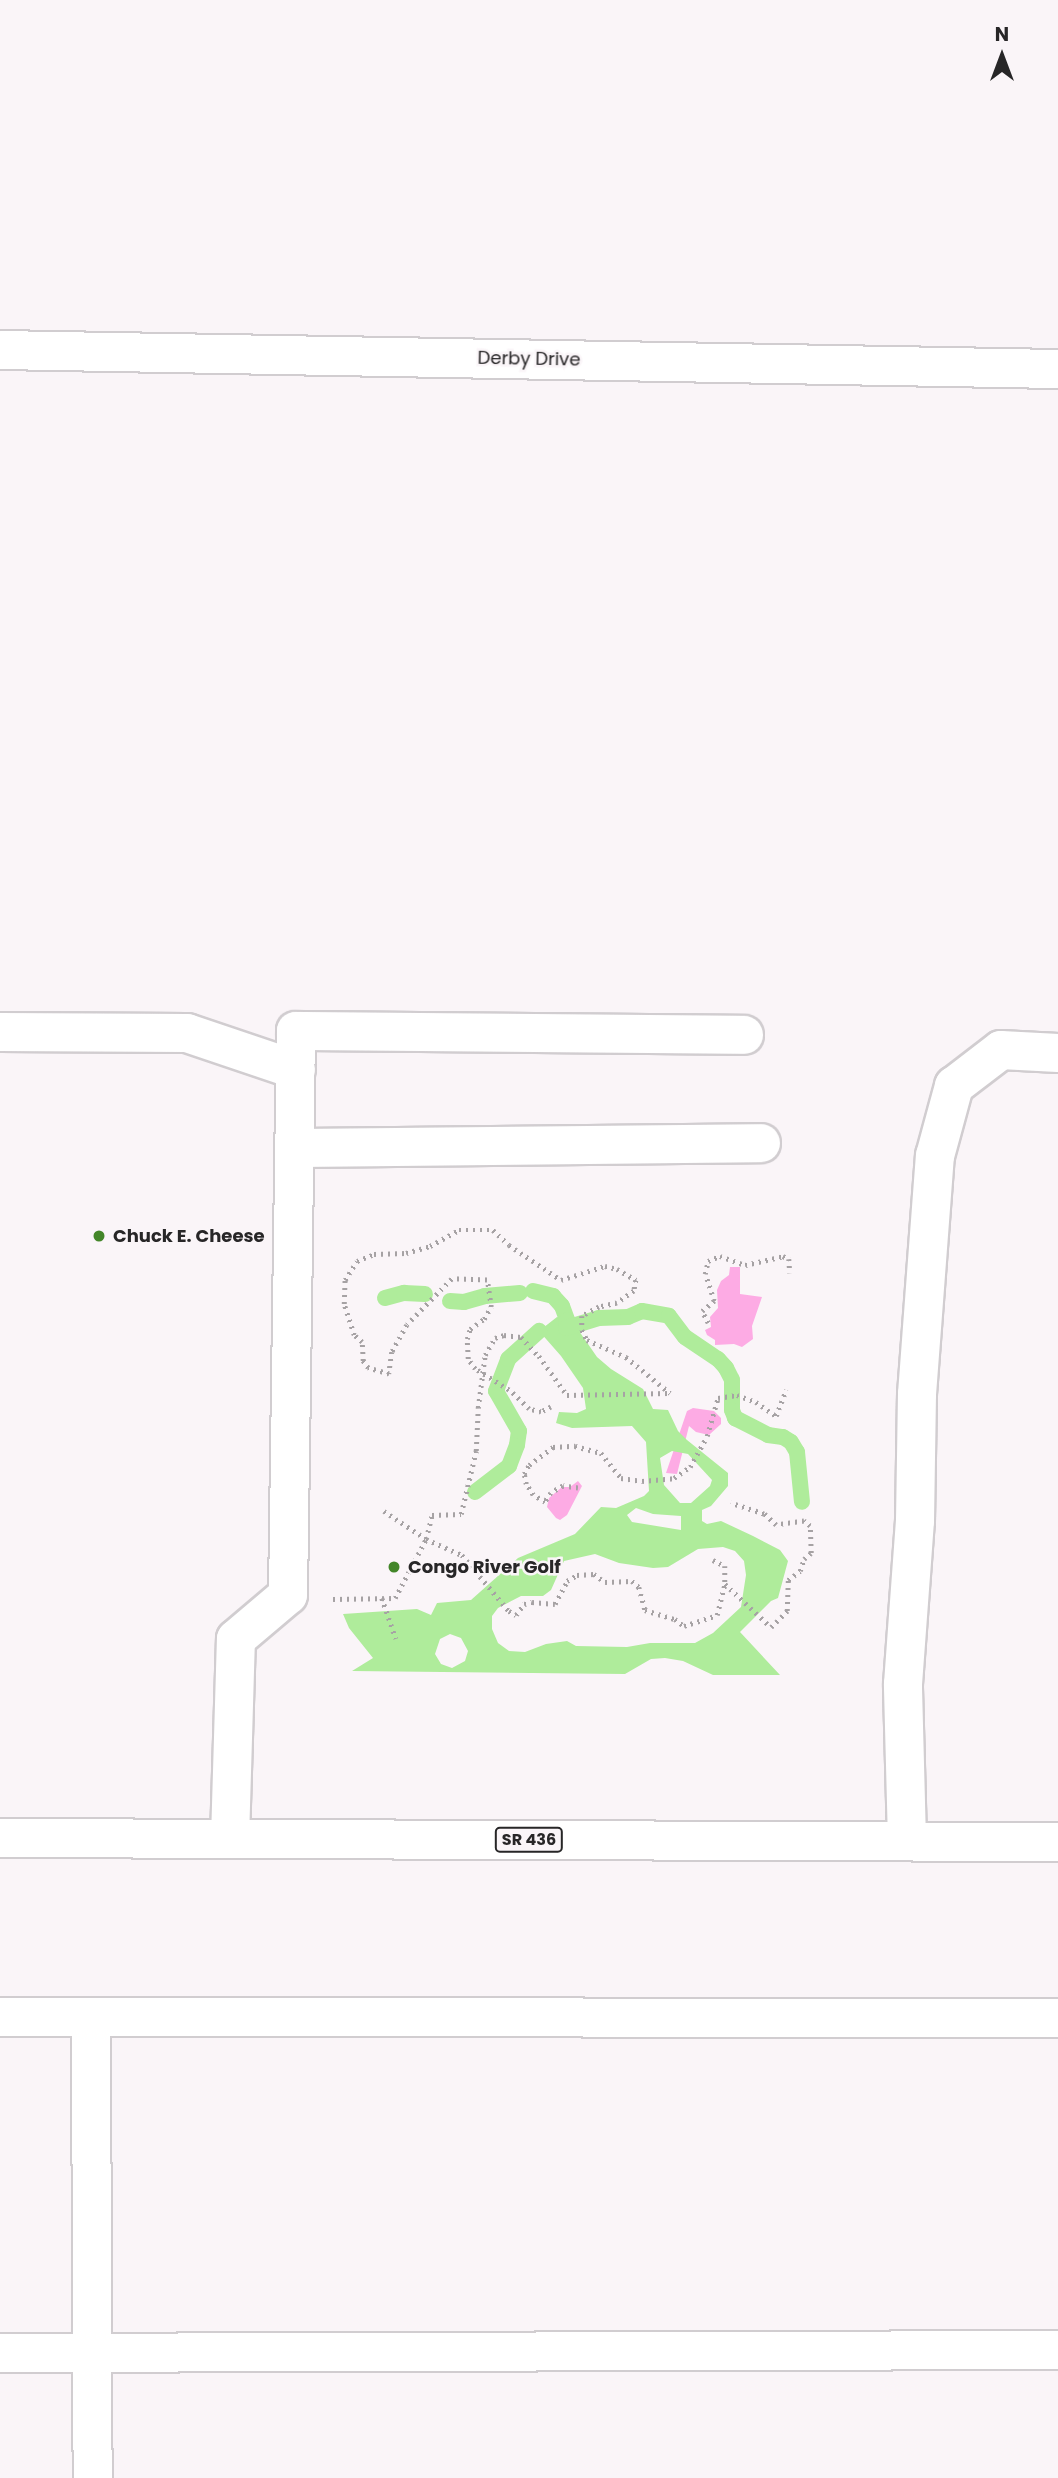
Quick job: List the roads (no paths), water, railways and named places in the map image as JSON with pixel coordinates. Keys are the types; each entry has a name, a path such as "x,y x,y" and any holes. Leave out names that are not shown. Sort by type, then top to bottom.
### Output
{"main road":[{"name":"Derby Drive","path":"0,349 1058,369"},
{"path":"230,1839 236,1639 288,1595 296,1031 744,1035"},
{"path":"0,1032 187,1033 296,1070"},
{"path":"907,1841 903,1684 915,1521 917,1394 935,1156 954,1086 1001,1049 1058,1053"},
{"path":"295,1148 761,1143"},
{"name":"SR 436","path":"0,1838 1058,1842"},
{"path":"0,2017 1058,2018"},
{"path":"91,2017 93,2478"},
{"path":"0,2353 1058,2350"}],"waterway":[{"path":"533,1291 553,1296 562,1306 567,1320 566,1328 599,1318 628,1317 642,1311 669,1316 685,1337 718,1359 726,1368 732,1380 732,1410 735,1418 768,1435 783,1437 791,1442 797,1452 802,1502"},
{"path":"385,1298 404,1293 425,1294"},
{"path":"450,1301 464,1302 485,1296 520,1293"},
{"path":"475,1492 509,1466 519,1431 496,1391 508,1359 539,1331"}],"place":[{"name":"Chuck E. Cheese","path":"99,1236"},
{"name":"Congo River Golf","path":"394,1567"}]}
